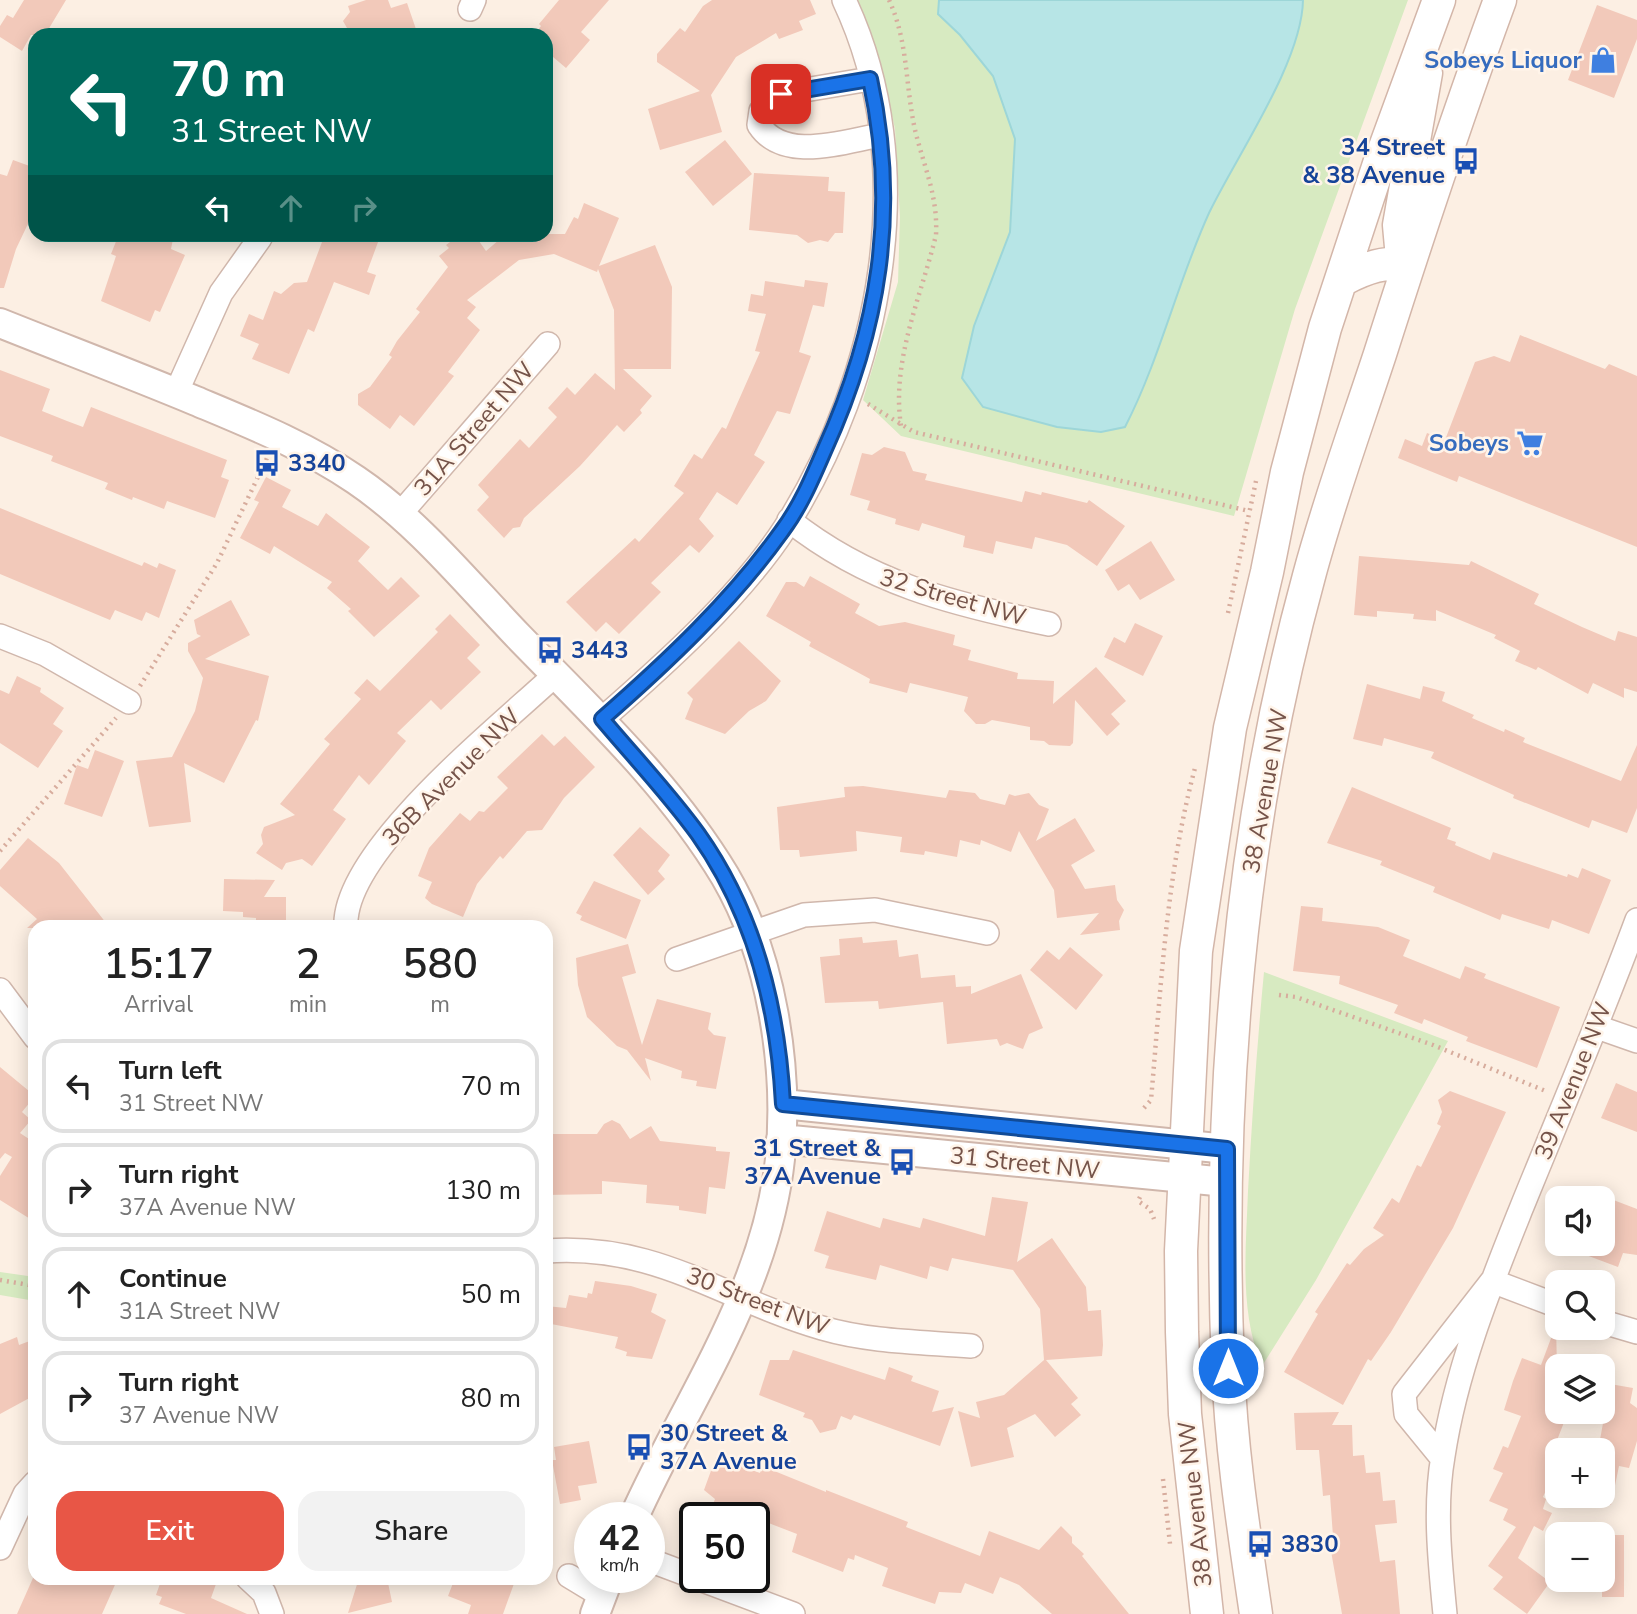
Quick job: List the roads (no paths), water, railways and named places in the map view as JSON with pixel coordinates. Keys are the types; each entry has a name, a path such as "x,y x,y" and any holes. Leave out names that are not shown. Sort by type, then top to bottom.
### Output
{"main road":[{"path":"1479,0 1483,46"},
{"name":"38 Avenue NW","path":"1256,1614 1238,1490 1228,1368 1226,1182 1236,1005 1252,856 1273,734 1309,576 1409,263 1500,0"},
{"path":"1483,46 1521,0"},
{"path":"1344,279 1368,266 1388,262 1409,263 1401,247 1399,225 1423,102 1435,13"},
{"name":"38 Avenue NW","path":"1207,1614 1185,1414 1181,1251 1196,951 1230,728 1267,572 1287,471 1325,328 1344,279 1380,161 1435,13"}],"street":[{"path":"602,719 739,586 789,520 805,494 849,392 874,307 885,222 881,135 864,51 844,0"},
{"path":"870,79 781,94 761,111 759,125 765,134 790,147 881,135"},
{"path":"176,393 221,293 257,242"},
{"name":"31A Street NW","path":"0,323 278,436 357,481 400,514 602,719 697,833 728,880 750,933 770,997 783,1104 771,1216 744,1298 642,1502"},
{"name":"31A Street NW","path":"400,514 548,344"},
{"name":"32 Street NW","path":"789,520 861,568 893,583 968,607 1049,624"},
{"path":"0,636 45,654 129,702"},
{"name":"36B Avenue NW","path":"345,920 357,885 398,824 556,674"},
{"path":"677,959 804,915 875,910 987,933"},
{"name":"39 Avenue NW","path":"1445,1614 1439,1528 1442,1458 1457,1387 1492,1281 1565,1098 1597,1027 1637,920"},
{"path":"0,990 28,1028"},
{"path":"1597,1027 1637,1041"},
{"name":"31 Street NW","path":"783,1104 1227,1149"},
{"name":"31 Street NW","path":"781,1139 1226,1182"},
{"name":"30 Street NW","path":"553,1251 624,1254 661,1264 806,1322 850,1335 971,1346"},
{"path":"1492,1281 1545,1301"},
{"name":"39 Avenue NW","path":"1442,1458 1406,1415 1404,1394 1492,1281"},
{"path":"1615,1326 1637,1332"},
{"path":"0,1548 28,1491"},
{"path":"665,1566 793,1614"},
{"path":"569,1576 602,1595"},
{"path":"255,1585 264,1593 271,1610"}],"water":[{"path":"939,0 1303,0 1300,25 1292,51 1266,108 1209,213 1148,375 1125,427 1101,432 1057,427 983,407 962,378 974,326 1010,232 1015,139 993,76 960,35 938,14"}],"place":[{"name":"Sobeys Liquor","path":"1603,60"},
{"name":"34 Street & 38 Avenue","path":"1466,161"},
{"name":"Sobeys","path":"1530,443"},
{"name":"3340","path":"267,463"},
{"name":"3443","path":"550,650"},
{"name":"31 Street & 37A Avenue","path":"902,1162"},
{"name":"30 Street & 37A Avenue","path":"639,1447"},
{"name":"3830","path":"1260,1544"}]}
